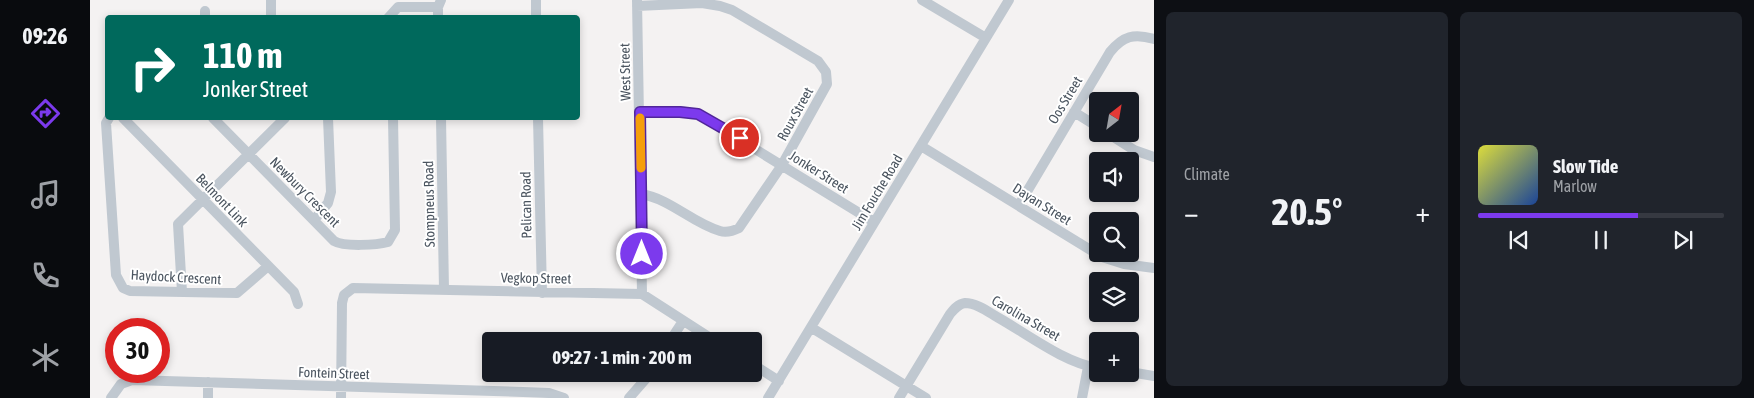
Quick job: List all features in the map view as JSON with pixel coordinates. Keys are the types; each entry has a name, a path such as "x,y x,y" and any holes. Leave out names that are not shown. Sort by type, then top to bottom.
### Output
{"street":[{"path":"271,0 271,15"},
{"path":"536,0 536,15"},
{"path":"922,0 986,38"},
{"name":"Jim Fouche Road","path":"768,398 1009,0"},
{"name":"West Street","path":"637,3 642,294"},
{"name":"Roux Street","path":"637,3 702,3 732,10 811,56 823,66 828,77 827,84 782,165 746,220 732,231 720,232 662,200 641,194"},
{"path":"390,15 397,4 439,8"},
{"name":"Oos Street","path":"1018,205 1117,44 1124,38 1133,35 1154,39"},
{"name":"Jonker Street","path":"640,112 698,114 874,222"},
{"path":"1074,112 1089,121"},
{"name":"Haydock Crescent","path":"108,120 117,281 123,288 130,291 238,294 267,267"},
{"name":"Belmont Link","path":"125,120 267,267 294,292 298,304"},
{"name":"Newbury Crescent","path":"214,120 338,243 382,244 392,239 395,230 393,120"},
{"path":"182,292 178,227 180,221 283,120"},
{"path":"314,220 328,203 331,192 328,120"},
{"name":"Stompneus Road","path":"440,120 444,290"},
{"name":"Pelican Road","path":"538,120 542,293"},
{"path":"1122,142 1134,150 1154,157"},
{"name":"Dayan Street","path":"921,146 1102,257 1124,264 1154,268"},
{"name":"Vegkop Street","path":"341,387 342,303 344,295 353,288 642,294"},
{"path":"642,294 701,332"},
{"name":"Carolina Street","path":"900,398 955,306 964,303 984,309 1053,350 1089,365"},
{"path":"676,332 683,321"},
{"path":"812,328 926,398"},
{"path":"762,371 779,381"},
{"path":"1139,374 1154,376"},
{"path":"1082,398 1089,378"},
{"name":"Fontein Street","path":"111,398 121,384 132,380 341,387 461,394 549,393 564,398"},
{"path":"208,382 208,398"},
{"path":"629,398 643,382"},
{"path":"341,387 342,398"}],"slow traffic":[{"path":"640,118 641,168"}],"route":[{"path":"642,254 640,112 698,114 740,138"}]}
